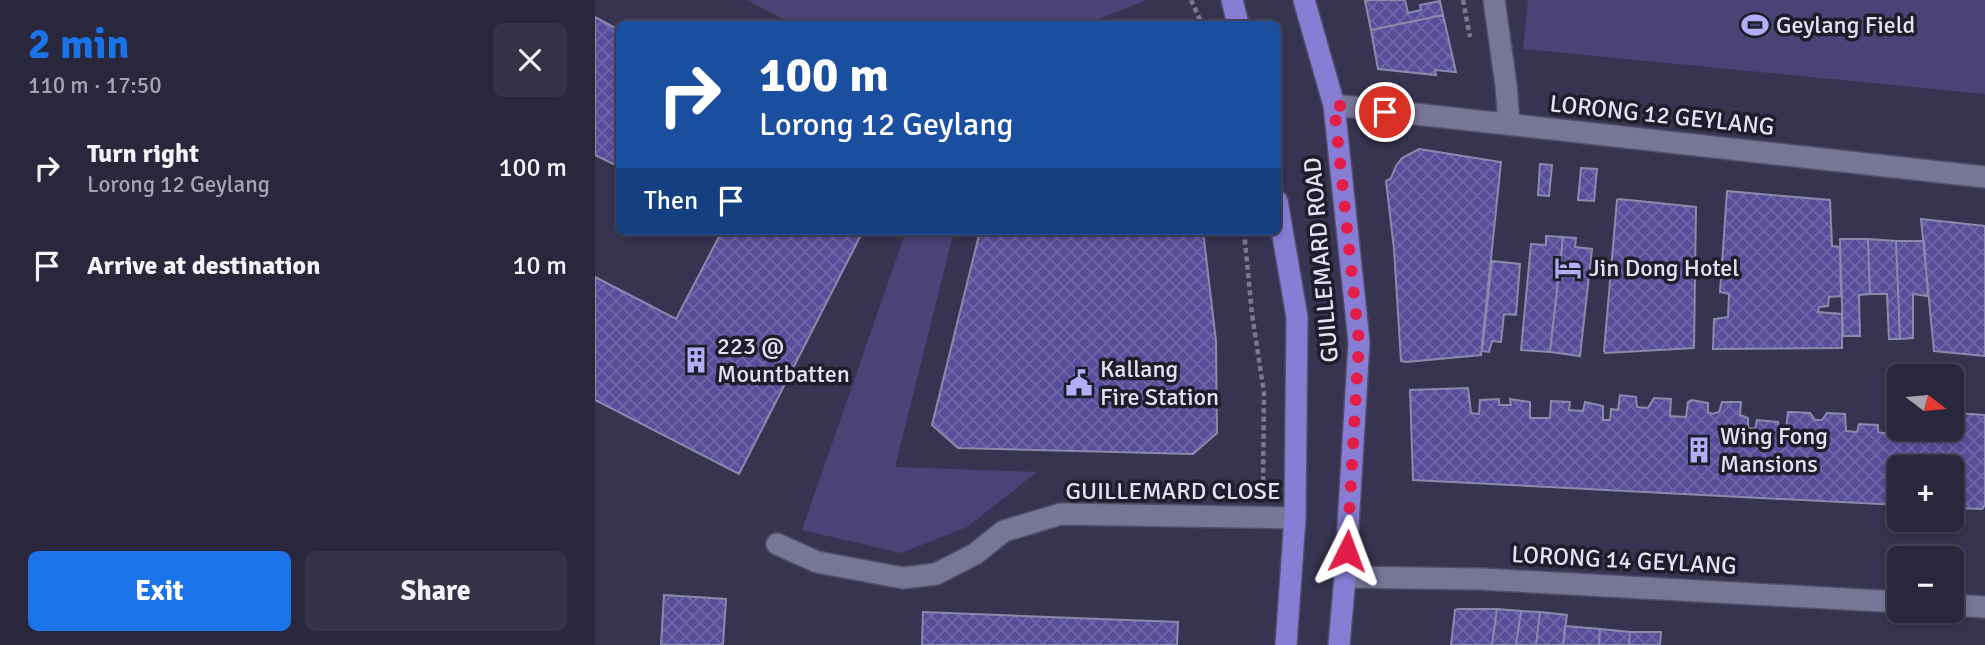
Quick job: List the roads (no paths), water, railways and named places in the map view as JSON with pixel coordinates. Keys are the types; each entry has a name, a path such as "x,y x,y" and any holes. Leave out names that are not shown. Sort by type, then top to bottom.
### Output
{"main road":[{"path":"1231,0 1237,21"},
{"name":"GUILLEMARD ROAD","path":"1304,0 1334,105 1359,342 1339,645"},
{"name":"GUILLEMARD ROAD","path":"1281,224 1297,317 1295,518 1286,645"}],"street":[{"path":"1494,0 1509,124"},
{"name":"LORONG 12 GEYLANG","path":"1334,105 1985,177"},
{"name":"GUILLEMARD CLOSE","path":"777,544 817,562 903,578 936,574 975,555 1004,531 1062,514 1295,518"},
{"name":"LORONG 14 GEYLANG","path":"1345,577 1481,579 1887,601"},
{"path":"1964,606 1985,607"}],"place":[{"name":"Geylang Field","path":"1755,25"},
{"name":"Jin Dong Hotel","path":"1568,268"},
{"name":"223 @ Mountbatten","path":"696,360"},
{"name":"Kallang Fire Station","path":"1079,383"},
{"name":"Wing Fong Mansions","path":"1699,450"}]}
